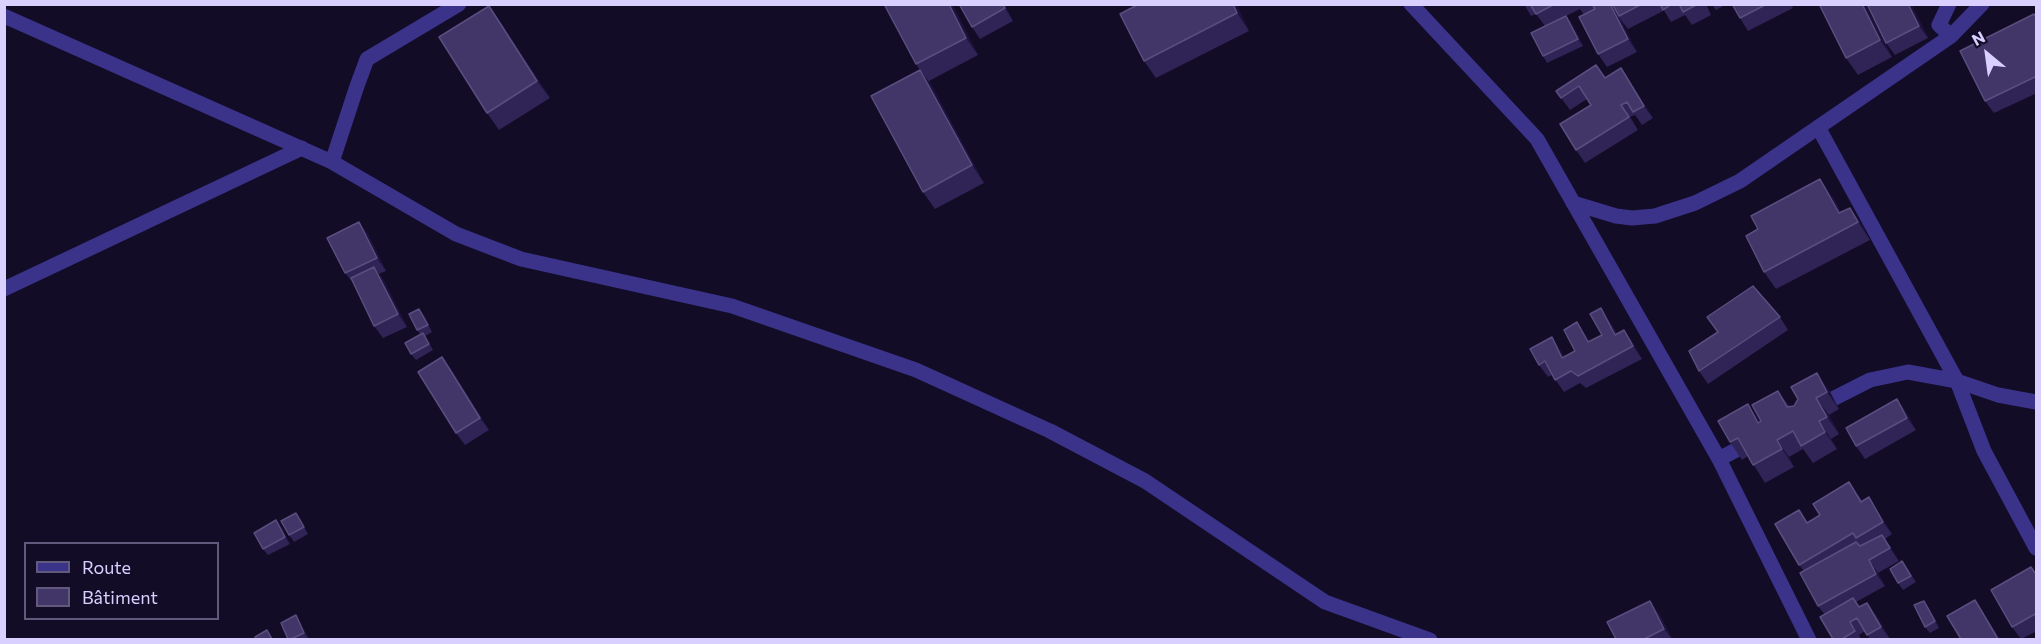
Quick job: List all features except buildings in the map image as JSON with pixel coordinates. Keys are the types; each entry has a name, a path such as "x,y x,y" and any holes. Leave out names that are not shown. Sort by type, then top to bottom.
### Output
{"street":[{"path":"332,162 367,59 459,4"},
{"path":"1411,4 1537,139 1719,459 1809,639"},
{"path":"1949,4 1939,25 1951,36"},
{"path":"1574,204 1616,216 1632,218 1665,212 1695,203 1740,181 1951,36 1982,4"},
{"path":"4,16 332,162 456,234 521,260 732,306 916,370 1050,431 1145,481 1325,602 1430,639"},
{"path":"1818,127 1957,381 1984,451 2037,548"},
{"path":"4,289 302,148"},
{"path":"1799,417 1870,380 1908,372 1957,381 1998,395 2037,402"},
{"path":"1719,459 1769,432"}]}
